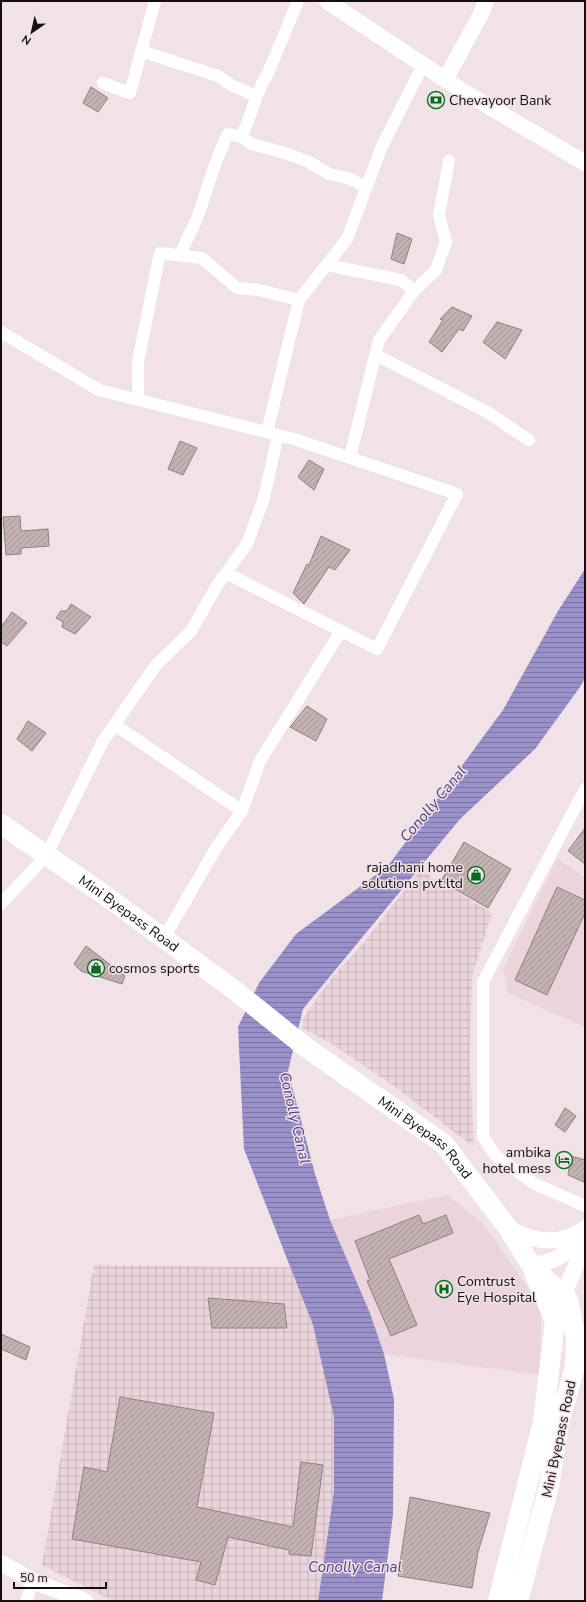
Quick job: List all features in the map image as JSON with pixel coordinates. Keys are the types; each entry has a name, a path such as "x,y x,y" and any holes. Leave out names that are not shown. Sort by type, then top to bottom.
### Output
{"main road":[{"name":"Mini Byepass Road","path":"1,824 164,938 233,988 304,1046 444,1144 508,1228 531,1265 568,1300 576,1337 575,1367 559,1423 549,1486 518,1601"},
{"path":"498,1601 543,1422 555,1321 531,1265"}],"street":[{"path":"103,83 130,93 155,1"},
{"path":"241,137 250,120 256,96 298,1"},
{"path":"327,1 423,65 446,78 461,90 585,163"},
{"path":"446,78 480,16 486,1"},
{"path":"141,50 218,76 231,85 256,96"},
{"path":"1,904 46,856 103,741 156,666 191,631 226,573 247,544 262,505 272,433 299,300 347,239 382,146 423,65"},
{"path":"180,256 201,207 217,157 228,134 241,137 252,144 288,154 308,162 329,174 348,178 366,187"},
{"path":"350,457 379,340 414,291 436,270 446,242 439,215 449,161"},
{"path":"138,399 138,361 160,253 202,258 237,288 259,290 299,300"},
{"path":"327,265 401,280 414,291"},
{"path":"1,332 98,390 272,433 350,457 457,494 377,649 226,573"},
{"path":"376,355 487,412 530,440"},
{"path":"164,938 216,848 242,811 260,761 341,631"},
{"path":"114,725 242,811"},
{"path":"585,789 483,982 483,1137 496,1156 533,1184 585,1206"},
{"path":"508,1228 521,1236 538,1241 553,1241 569,1237 585,1228"},
{"path":"531,1265 546,1264 558,1259 585,1234"},
{"path":"568,1300 566,1289 585,1244"},
{"path":"1,1563 33,1581 85,1601"},
{"path":"26,1601 33,1581"}],"shaded area":[{"path":"557,859 585,877 585,1027 508,993 503,969"},
{"path":"420,870 492,913 472,976 470,1061 474,1147 391,1084 332,1044 302,1028 303,1018 334,975 362,945"},
{"name":"Comtrust Eye Hospital","path":"447,1195 483,1223 541,1307 540,1375 384,1354 370,1313 330,1220"},
{"path":"94,1265 290,1267 313,1325 334,1417 334,1491 318,1601 113,1601 42,1565"}],"water":[{"name":"Conolly Canal","path":"585,569 585,678 580,687 535,749 460,819 303,1009 288,1071 315,1174 330,1220 370,1313 384,1354 394,1399 393,1515 382,1601 318,1601 334,1491 334,1417 313,1325 244,1149 238,1027 259,983 296,934 388,866 503,710 558,611"}],"building":[{"path":"91,87 108,98 98,112 83,103"},
{"path":"397,233 412,239 404,264 391,259"},
{"path":"452,307 472,316 463,331 459,329 442,352 429,342 443,320 440,319"},
{"path":"497,322 522,330 505,359 483,342"},
{"path":"180,441 197,448 183,475 168,469"},
{"path":"309,460 324,469 314,490 298,477"},
{"path":"20,516 21,531 48,529 49,546 21,548 21,554 6,555 3,517"},
{"path":"321,536 350,550 335,570 329,567 304,604 293,593 307,564 309,565"},
{"path":"71,604 91,617 75,634 62,627 63,622 56,618 61,611 67,611"},
{"path":"12,612 27,623 7,646 1,642 1,627"},
{"path":"307,706 327,719 316,741 290,727"},
{"path":"28,721 46,733 32,751 17,739"},
{"path":"585,828 585,864 568,851"},
{"name":"rajadhani home solutions pvt.ltd","path":"464,842 511,869 488,908 441,881"},
{"path":"557,887 585,900 585,913 547,995 515,980"},
{"name":"cosmos sports","path":"86,946 125,976 122,984 81,971 74,964"},
{"path":"565,1108 576,1116 565,1132 555,1125"},
{"path":"571,1156 585,1160 584,1182 568,1175"},
{"path":"419,1215 423,1224 446,1215 453,1233 389,1259 417,1325 391,1336 367,1281 370,1280 355,1241"},
{"path":"208,1298 284,1304 287,1328 212,1328"},
{"path":"1,1334 30,1347 26,1360 1,1349"},
{"path":"120,1397 214,1413 197,1507 293,1527 301,1462 323,1465 311,1556 289,1554 289,1550 228,1537 215,1585 196,1580 201,1562 72,1539 84,1467 107,1472"},
{"path":"410,1497 490,1513 478,1552 472,1588 398,1576"}],"place":[{"name":"Chevayoor Bank","path":"436,100"},
{"name":"rajadhani home solutions pvt.ltd","path":"476,875"},
{"name":"cosmos sports","path":"96,968"},
{"name":"ambika hotel mess","path":"564,1160"},
{"name":"Comtrust Eye Hospital","path":"444,1289"}]}
